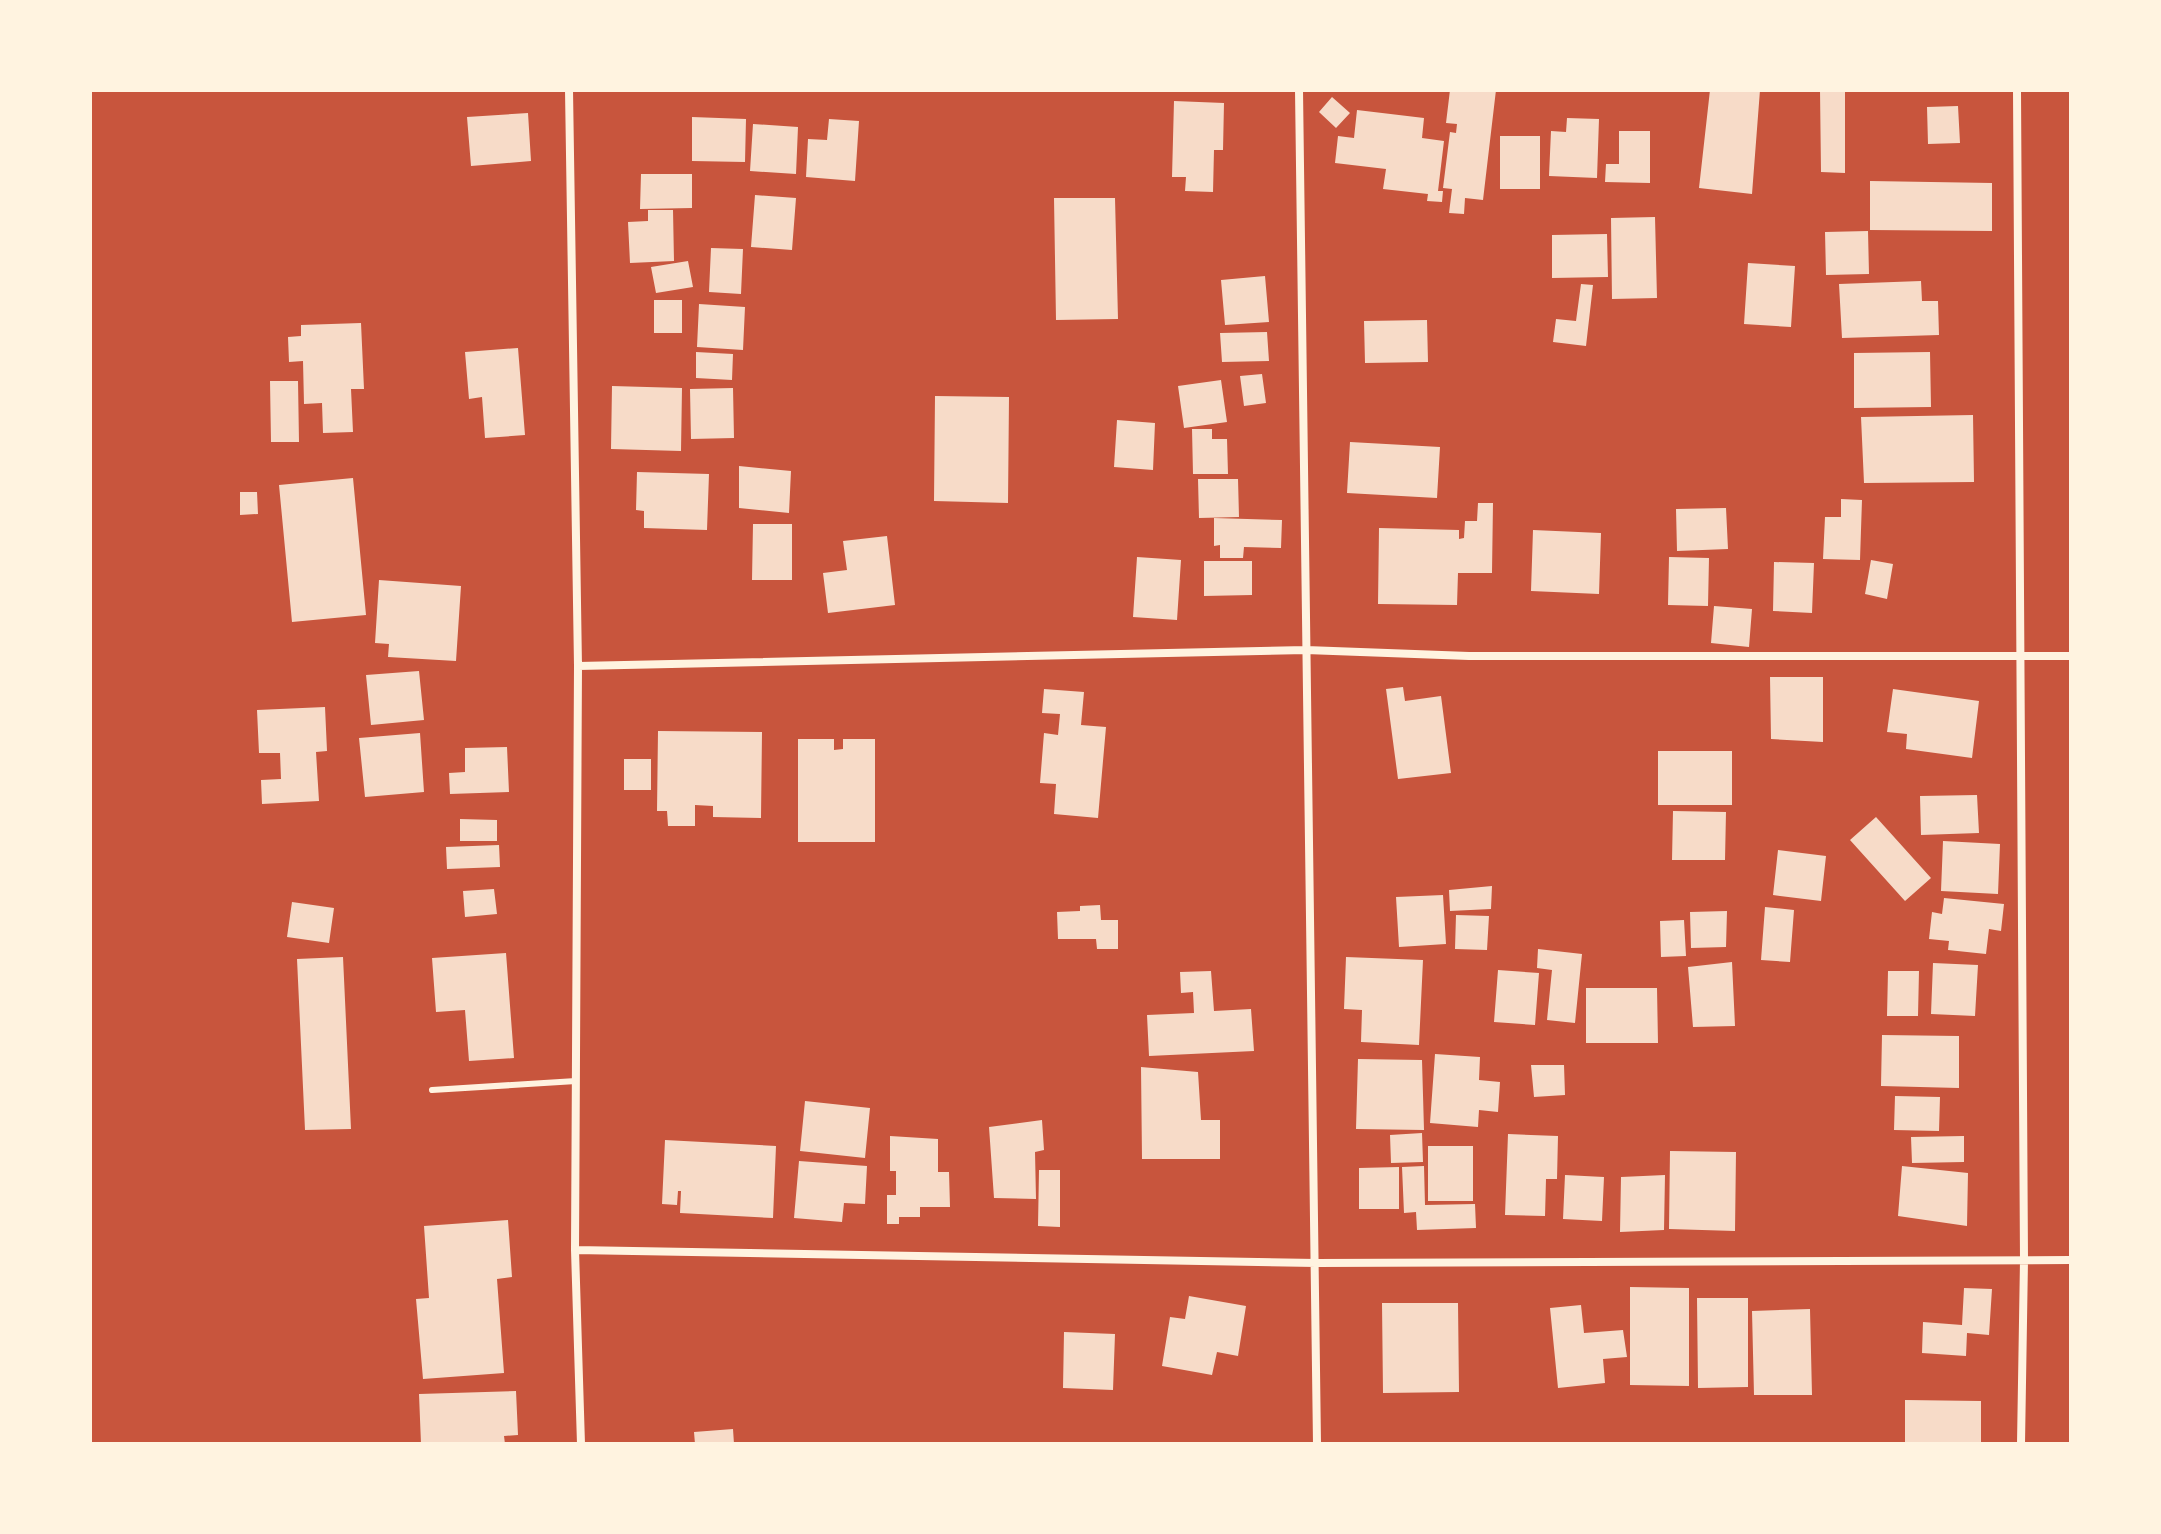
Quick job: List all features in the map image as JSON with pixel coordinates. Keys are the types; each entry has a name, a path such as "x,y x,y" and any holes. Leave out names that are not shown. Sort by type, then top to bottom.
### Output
{"street":[{"path":"569,90 578,666 575,1250 581,1444"},
{"path":"1299,90 1317,1444"},
{"path":"2017,90 2024,1260 2021,1444"},
{"path":"578,666 1306,650 1469,656 2071,656"},
{"path":"575,1250 1316,1263 2071,1260"}],"lane":[{"path":"432,1090 576,1081"}],"building":[{"path":"1450,90 1496,90 1483,200 1465,198 1464,214 1449,213 1452,189 1443,188 1450,132 1456,133 1457,124 1446,123"},
{"path":"1710,90 1760,90 1752,194 1699,188"},
{"path":"1820,90 1845,90 1845,173 1821,172"},
{"path":"1332,97 1350,113 1336,128 1319,112"},
{"path":"1174,101 1224,103 1223,150 1214,150 1213,192 1185,191 1186,177 1172,177"},
{"path":"1958,106 1960,143 1928,144 1927,107"},
{"path":"1357,110 1424,118 1422,138 1444,141 1438,191 1443,191 1442,202 1427,201 1428,194 1383,189 1386,169 1335,163 1338,136 1354,138"},
{"path":"528,113 531,161 471,166 467,117"},
{"path":"692,117 746,119 745,162 692,161"},
{"path":"1567,118 1599,119 1597,178 1549,176 1551,131 1566,132"},
{"path":"829,119 859,121 855,181 806,177 808,139 827,140"},
{"path":"753,124 798,127 796,174 750,171"},
{"path":"1619,131 1650,131 1650,183 1605,182 1606,164 1619,164"},
{"path":"1500,136 1540,136 1540,189 1500,189"},
{"path":"641,174 692,174 692,208 640,209"},
{"path":"1870,181 1992,183 1992,231 1870,230"},
{"path":"755,195 796,198 792,250 751,247"},
{"path":"1054,198 1115,198 1118,319 1056,320"},
{"path":"648,210 673,210 674,261 630,263 628,222 648,221"},
{"path":"1655,217 1657,298 1612,299 1611,218"},
{"path":"1868,231 1869,274 1826,275 1825,232"},
{"path":"1607,234 1608,277 1552,278 1552,235"},
{"path":"711,248 743,249 741,294 709,292"},
{"path":"688,261 693,287 656,293 651,267"},
{"path":"1748,263 1795,266 1791,327 1744,324"},
{"path":"1265,276 1269,322 1225,325 1221,280"},
{"path":"1921,281 1922,301 1938,301 1939,335 1842,338 1839,284"},
{"path":"1581,284 1593,285 1586,346 1553,342 1556,319 1576,321"},
{"path":"654,300 682,300 682,333 654,333"},
{"path":"699,304 745,307 743,350 697,347"},
{"path":"1427,320 1428,362 1365,363 1364,321"},
{"path":"361,323 364,389 351,389 353,432 323,433 322,403 304,404 303,361 289,362 288,337 301,336 301,325"},
{"path":"1267,332 1269,361 1222,362 1220,333"},
{"path":"518,348 525,435 485,438 482,397 469,399 465,352"},
{"path":"696,352 733,354 732,380 696,378"},
{"path":"1930,352 1931,407 1854,408 1854,353"},
{"path":"1262,374 1266,403 1244,406 1240,376"},
{"path":"1221,380 1227,422 1184,428 1178,386"},
{"path":"270,381 298,381 299,442 271,442"},
{"path":"612,386 682,388 681,451 611,449"},
{"path":"733,388 734,438 691,439 690,389"},
{"path":"935,396 1009,397 1008,503 934,501"},
{"path":"1973,415 1974,482 1864,483 1861,417"},
{"path":"1117,420 1155,423 1153,470 1114,467"},
{"path":"1192,429 1212,429 1212,439 1227,439 1228,474 1193,474"},
{"path":"1350,442 1440,447 1437,498 1347,493"},
{"path":"739,466 791,471 789,513 739,508"},
{"path":"637,472 709,474 707,530 644,528 644,511 636,510"},
{"path":"353,478 366,615 292,622 279,485"},
{"path":"1198,479 1238,479 1239,517 1199,518"},
{"path":"240,492 257,492 258,514 240,515"},
{"path":"1841,499 1862,500 1860,560 1823,559 1825,517 1841,517"},
{"path":"1478,503 1493,503 1492,573 1458,573 1457,605 1378,604 1379,528 1459,530 1459,539 1464,538 1465,521 1477,521"},
{"path":"1726,508 1728,549 1677,551 1676,509"},
{"path":"1214,518 1282,520 1281,548 1244,547 1243,558 1220,558 1220,545 1214,546"},
{"path":"753,524 792,524 792,580 752,580"},
{"path":"1533,530 1601,533 1599,594 1531,591"},
{"path":"887,536 895,605 828,613 823,573 847,570 843,541"},
{"path":"1137,557 1181,560 1177,620 1133,617"},
{"path":"1669,557 1709,558 1708,606 1668,605"},
{"path":"1871,560 1893,564 1887,599 1865,594"},
{"path":"1204,561 1252,561 1252,595 1204,596"},
{"path":"1774,562 1814,563 1812,613 1773,611"},
{"path":"379,580 461,586 456,661 388,657 389,644 375,643"},
{"path":"1714,606 1752,609 1749,647 1711,643"},
{"path":"419,671 424,720 371,725 366,675"},
{"path":"1770,677 1823,677 1823,742 1771,739"},
{"path":"1403,687 1405,701 1441,696 1451,773 1398,779 1386,689"},
{"path":"1044,689 1084,692 1081,725 1106,727 1098,818 1054,814 1056,784 1040,783 1044,733 1058,735 1060,714 1042,713"},
{"path":"1893,689 1979,701 1972,758 1906,749 1907,734 1887,732"},
{"path":"325,707 327,751 316,752 319,801 262,804 261,780 281,779 280,753 259,753 257,710"},
{"path":"658,731 762,732 761,818 713,817 713,806 695,805 695,826 668,826 667,811 657,811"},
{"path":"420,733 424,792 365,797 359,738"},
{"path":"798,739 834,739 834,750 843,749 843,739 875,739 875,842 798,842"},
{"path":"507,747 509,792 450,794 449,773 465,772 465,748"},
{"path":"1658,751 1732,751 1732,805 1658,805"},
{"path":"624,759 651,759 651,790 624,790"},
{"path":"1977,795 1979,833 1921,835 1920,796"},
{"path":"1673,811 1726,812 1725,860 1672,860"},
{"path":"1876,817 1931,878 1905,901 1850,840"},
{"path":"460,819 497,820 497,841 460,841"},
{"path":"1943,841 2000,844 1998,894 1941,891"},
{"path":"499,845 500,867 447,869 446,847"},
{"path":"1778,850 1826,856 1821,901 1773,895"},
{"path":"1492,886 1491,909 1450,911 1449,890"},
{"path":"494,889 497,914 465,917 463,891"},
{"path":"1443,895 1446,944 1399,947 1396,897"},
{"path":"1944,898 2004,904 2001,931 1989,929 1986,954 1948,950 1949,941 1929,939 1932,912 1942,914"},
{"path":"292,902 334,908 329,943 287,937"},
{"path":"1100,905 1101,920 1118,920 1118,949 1097,949 1096,939 1058,939 1057,912 1080,911 1080,906"},
{"path":"1765,907 1794,910 1790,962 1761,960"},
{"path":"1727,911 1726,947 1691,948 1690,912"},
{"path":"1456,915 1489,916 1487,950 1455,949"},
{"path":"1684,920 1686,956 1661,957 1660,921"},
{"path":"1538,949 1582,954 1575,1023 1547,1020 1552,970 1537,968"},
{"path":"506,953 514,1058 469,1061 465,1010 436,1012 432,958"},
{"path":"343,957 351,1129 305,1130 297,959"},
{"path":"1346,957 1423,960 1419,1045 1361,1042 1362,1010 1344,1009"},
{"path":"1732,962 1735,1026 1693,1027 1688,967"},
{"path":"1933,963 1978,965 1975,1016 1931,1014"},
{"path":"1498,970 1539,973 1535,1025 1494,1022"},
{"path":"1211,971 1214,1011 1251,1009 1254,1051 1149,1056 1147,1015 1194,1013 1193,992 1181,993 1180,972"},
{"path":"1888,971 1919,971 1918,1016 1887,1016"},
{"path":"1586,988 1657,988 1658,1043 1586,1043"},
{"path":"1882,1035 1959,1036 1959,1088 1881,1086"},
{"path":"1435,1054 1480,1057 1479,1080 1500,1082 1498,1112 1479,1110 1478,1127 1430,1123"},
{"path":"1358,1059 1422,1060 1424,1130 1356,1129"},
{"path":"1531,1065 1564,1065 1565,1095 1534,1097"},
{"path":"1141,1067 1198,1072 1201,1120 1220,1120 1220,1159 1142,1159"},
{"path":"1895,1096 1940,1097 1939,1131 1894,1130"},
{"path":"805,1101 870,1108 865,1158 800,1151"},
{"path":"1042,1120 1044,1150 1035,1152 1036,1199 994,1198 989,1127"},
{"path":"1422,1133 1423,1162 1391,1163 1390,1135"},
{"path":"1508,1134 1558,1136 1557,1179 1546,1179 1545,1216 1505,1215"},
{"path":"890,1136 938,1139 938,1172 949,1172 950,1207 920,1207 920,1217 899,1217 899,1224 887,1224 887,1195 896,1195 896,1171 890,1171"},
{"path":"1964,1136 1964,1162 1912,1163 1911,1137"},
{"path":"665,1140 776,1146 773,1218 680,1213 681,1191 678,1191 677,1205 662,1204"},
{"path":"1428,1146 1473,1146 1473,1201 1428,1201"},
{"path":"1670,1151 1736,1152 1735,1231 1669,1229"},
{"path":"799,1161 867,1166 865,1204 844,1203 842,1222 794,1218"},
{"path":"1424,1166 1425,1205 1475,1204 1476,1228 1417,1230 1416,1212 1404,1213 1402,1167"},
{"path":"1902,1166 1968,1173 1967,1226 1898,1216"},
{"path":"1399,1167 1399,1209 1359,1209 1359,1168"},
{"path":"1039,1170 1060,1170 1060,1227 1038,1226"},
{"path":"1565,1175 1604,1177 1602,1221 1563,1219"},
{"path":"1665,1175 1664,1230 1620,1232 1621,1177"},
{"path":"508,1220 512,1277 497,1279 504,1373 423,1379 416,1299 429,1298 424,1226"},
{"path":"1630,1287 1689,1288 1689,1386 1630,1385"},
{"path":"1964,1288 1992,1289 1989,1335 1967,1333 1966,1356 1922,1353 1923,1322 1962,1325"},
{"path":"1189,1296 1246,1306 1238,1356 1217,1352 1212,1375 1162,1366 1170,1317 1185,1319"},
{"path":"1697,1298 1748,1298 1748,1387 1698,1388"},
{"path":"1382,1303 1458,1303 1459,1392 1383,1393"},
{"path":"1581,1305 1584,1333 1623,1330 1627,1357 1603,1359 1605,1383 1558,1388 1550,1308"},
{"path":"1810,1309 1812,1395 1754,1395 1752,1311"},
{"path":"1064,1332 1115,1334 1113,1390 1063,1388"},
{"path":"516,1391 518,1435 504,1436 505,1444 421,1444 419,1394"},
{"path":"1905,1400 1981,1401 1981,1444 1905,1444"},
{"path":"733,1429 734,1444 695,1444 694,1432"}]}
